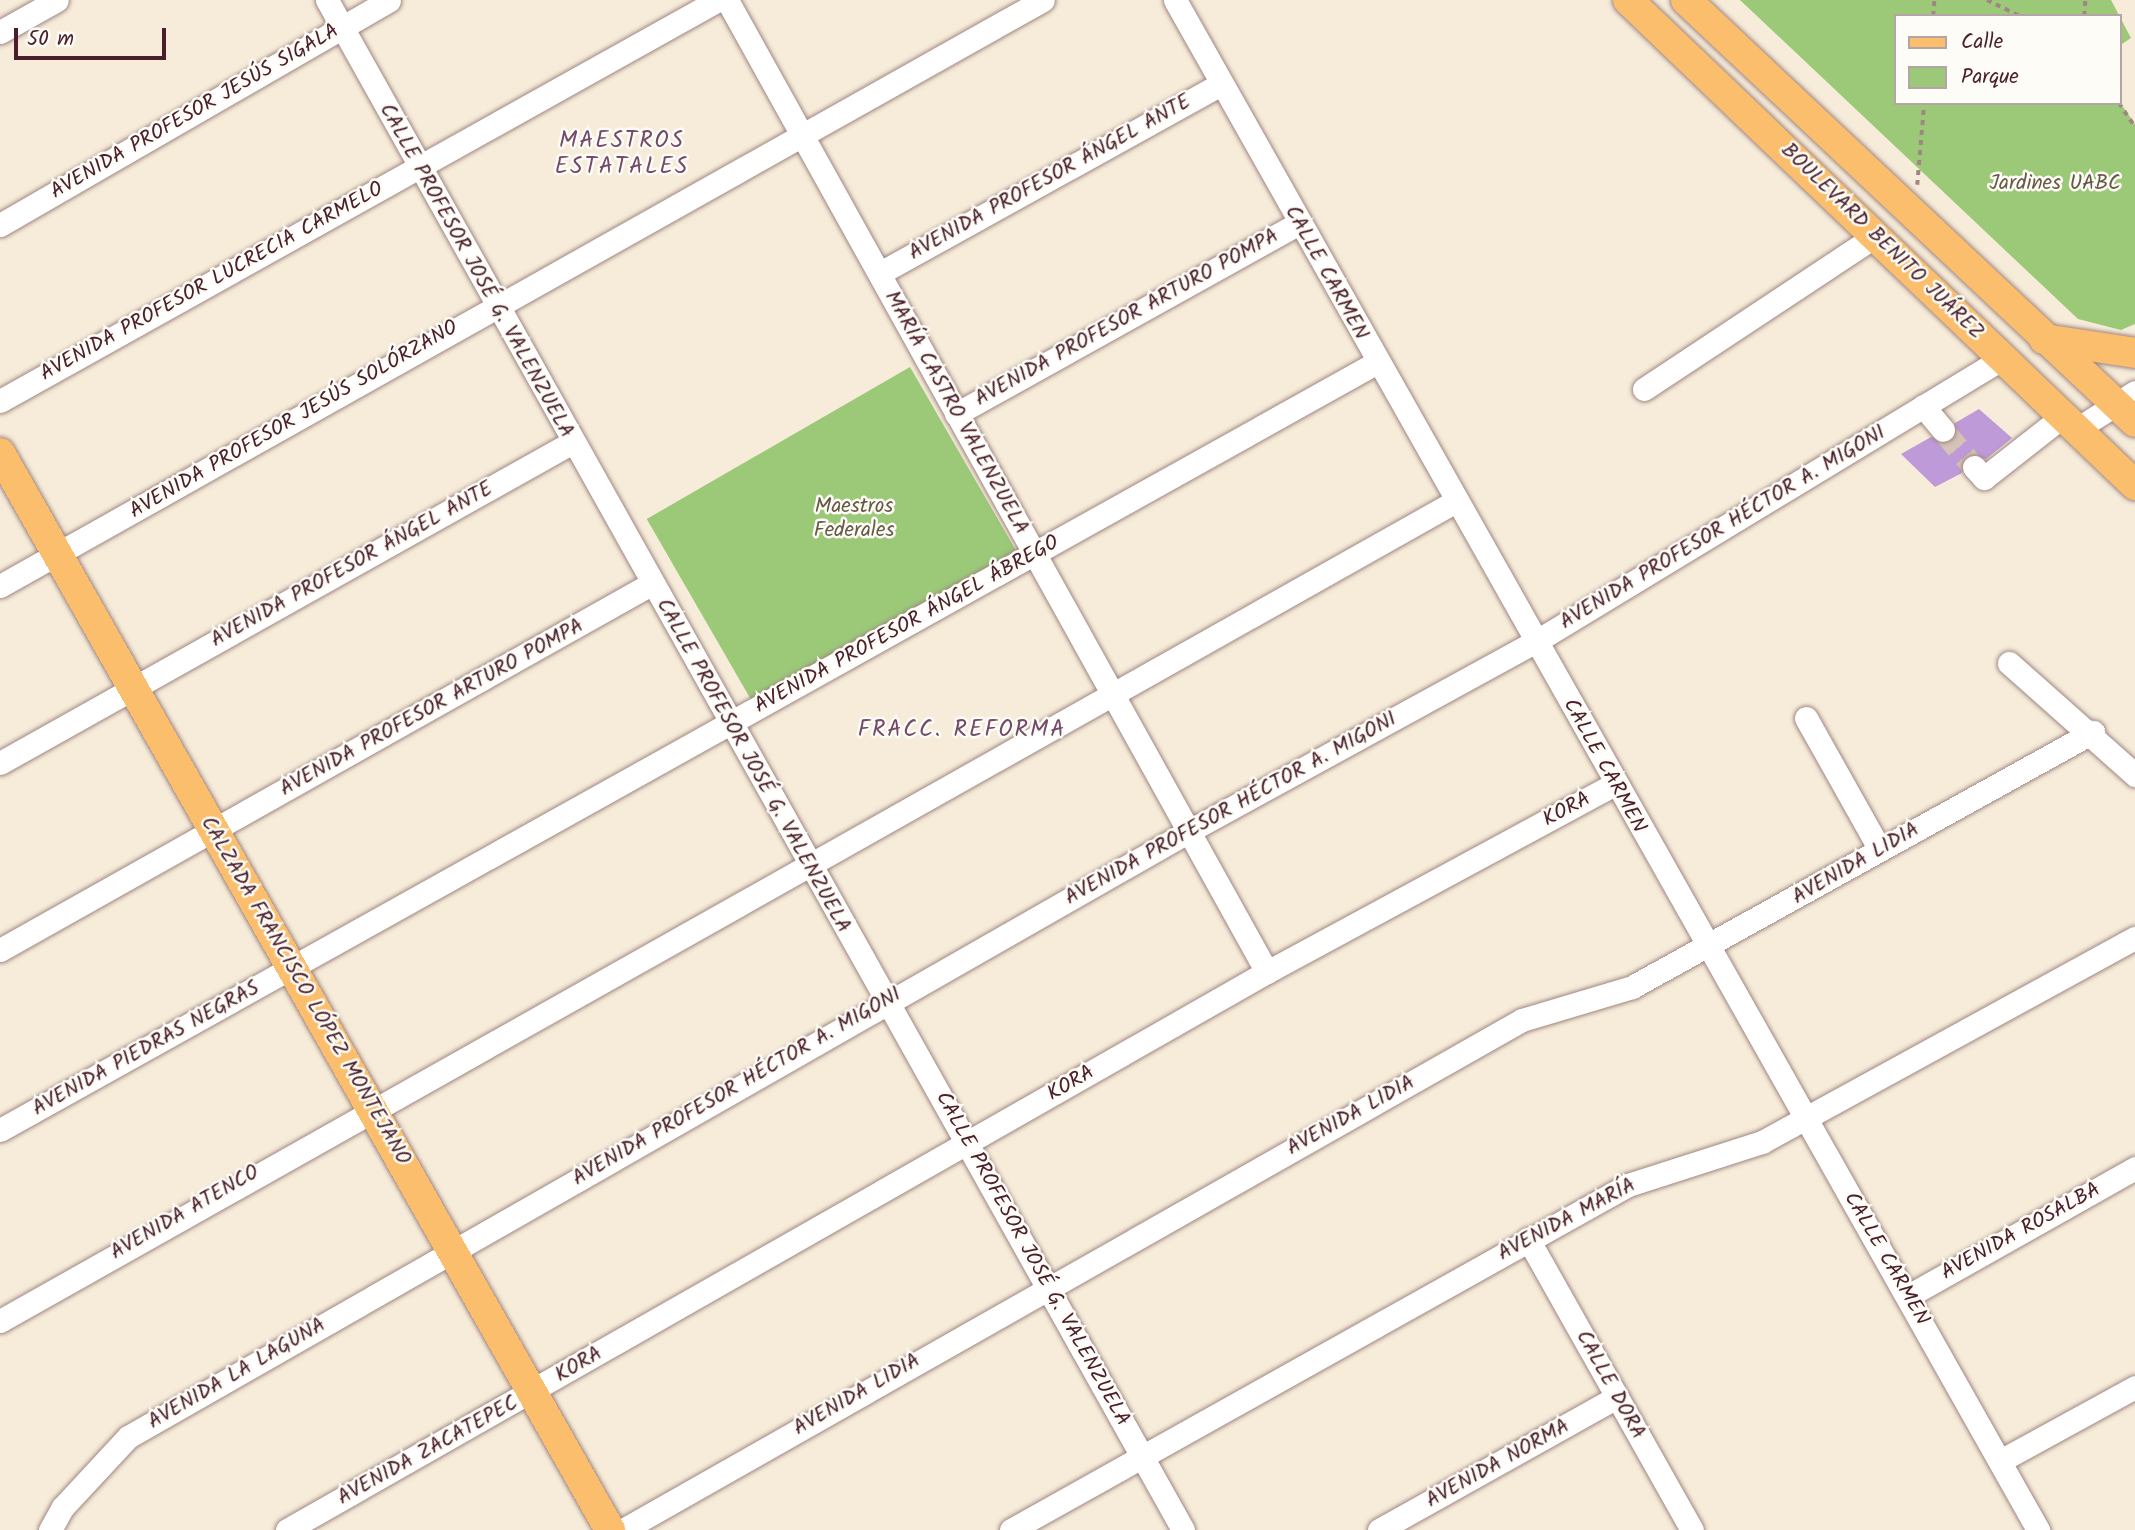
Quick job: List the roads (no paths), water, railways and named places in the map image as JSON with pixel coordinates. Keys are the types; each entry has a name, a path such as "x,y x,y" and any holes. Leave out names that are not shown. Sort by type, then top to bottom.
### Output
{"main road":[{"name":"BOULEVARD BENITO JUÁREZ","path":"1628,0 2135,485"},
{"name":"BOULEVARD BENITO JUÁREZ","path":"1686,0 2044,339 2129,406"},
{"path":"2044,339 2135,353"},
{"name":"CALZADA FRANCISCO LÓPEZ MONTEJANO","path":"0,453 610,1530"}],"street":[{"name":"CALLE PROFESOR JOSÉ G. VALENZUELA","path":"327,0 571,443 1049,1285 1183,1530"},
{"name":"AVENIDA PROFESOR JESÚS SIGALA","path":"0,225 390,0"},
{"name":"AVENIDA PROFESOR LUCRECIA CARMELO","path":"0,401 718,0"},
{"name":"MARÍA CASTRO VALENZUELA","path":"727,0 1034,555 1191,830 1267,972"},
{"name":"AVENIDA PROFESOR JESÚS SOLÓRZANO","path":"0,586 1043,0"},
{"name":"CALLE CARMEN","path":"1175,0 1454,502 1908,1296 2038,1530"},
{"path":"0,32 52,1"},
{"name":"AVENIDA PROFESOR ÁNGEL ANTE","path":"880,273 1221,84"},
{"name":"AVENIDA PROFESOR ARTURO POMPA","path":"956,414 1299,223"},
{"path":"1644,389 1875,236"},
{"name":"AVENIDA PROFESOR HÉCTOR A. MIGONI","path":"452,1249 1191,830 1535,642 2003,358"},
{"name":"AVENIDA PROFESOR ÁNGEL ÁBREGO","path":"293,968 1376,363"},
{"path":"1974,467 1984,478 2070,422 2129,406"},
{"path":"1923,407 1943,430"},
{"name":"AVENIDA PROFESOR ÁNGEL ANTE","path":"0,763 571,443"},
{"name":"AVENIDA ATENCO","path":"0,1321 372,1107 1454,502"},
{"name":"AVENIDA PROFESOR ARTURO POMPA","path":"0,950 651,584"},
{"path":"2009,663 2093,732 2135,775"},
{"path":"1805,718 1880,850"},
{"name":"AVENIDA LIDIA","path":"623,1530 1049,1285 1521,1020 1632,987 1708,948 2093,732"},
{"name":"KORA","path":"533,1392 1267,972 1614,784"},
{"name":"AVENIDA MARÍA","path":"1011,1530 1628,1185 1739,1152 1806,1120 2135,938"},
{"name":"AVENIDA PIEDRAS NEGRAS","path":"0,1130 293,968"},
{"name":"AVENIDA ROSALBA","path":"1908,1296 2135,1168"},
{"name":"CALLE DORA","path":"1528,1239 1692,1530"},
{"name":"AVENIDA LA LAGUNA","path":"50,1530 63,1507 128,1437 452,1249"},
{"path":"2000,1461 2135,1387"},
{"name":"AVENIDA ZACATEPEC","path":"287,1530 533,1392"},
{"name":"AVENIDA NORMA","path":"1379,1530 1617,1397"}],"tunnel":[{"path":"1943,430 1974,467"}],"district":[{"name":"MAESTROS ESTATALES","path":"622,154"},
{"name":"FRACC. REFORMA","path":"962,730"}],"park label":[{"name":"Jardines UABC","path":"2055,184"},
{"name":"Maestros Federales","path":"854,519"}]}
